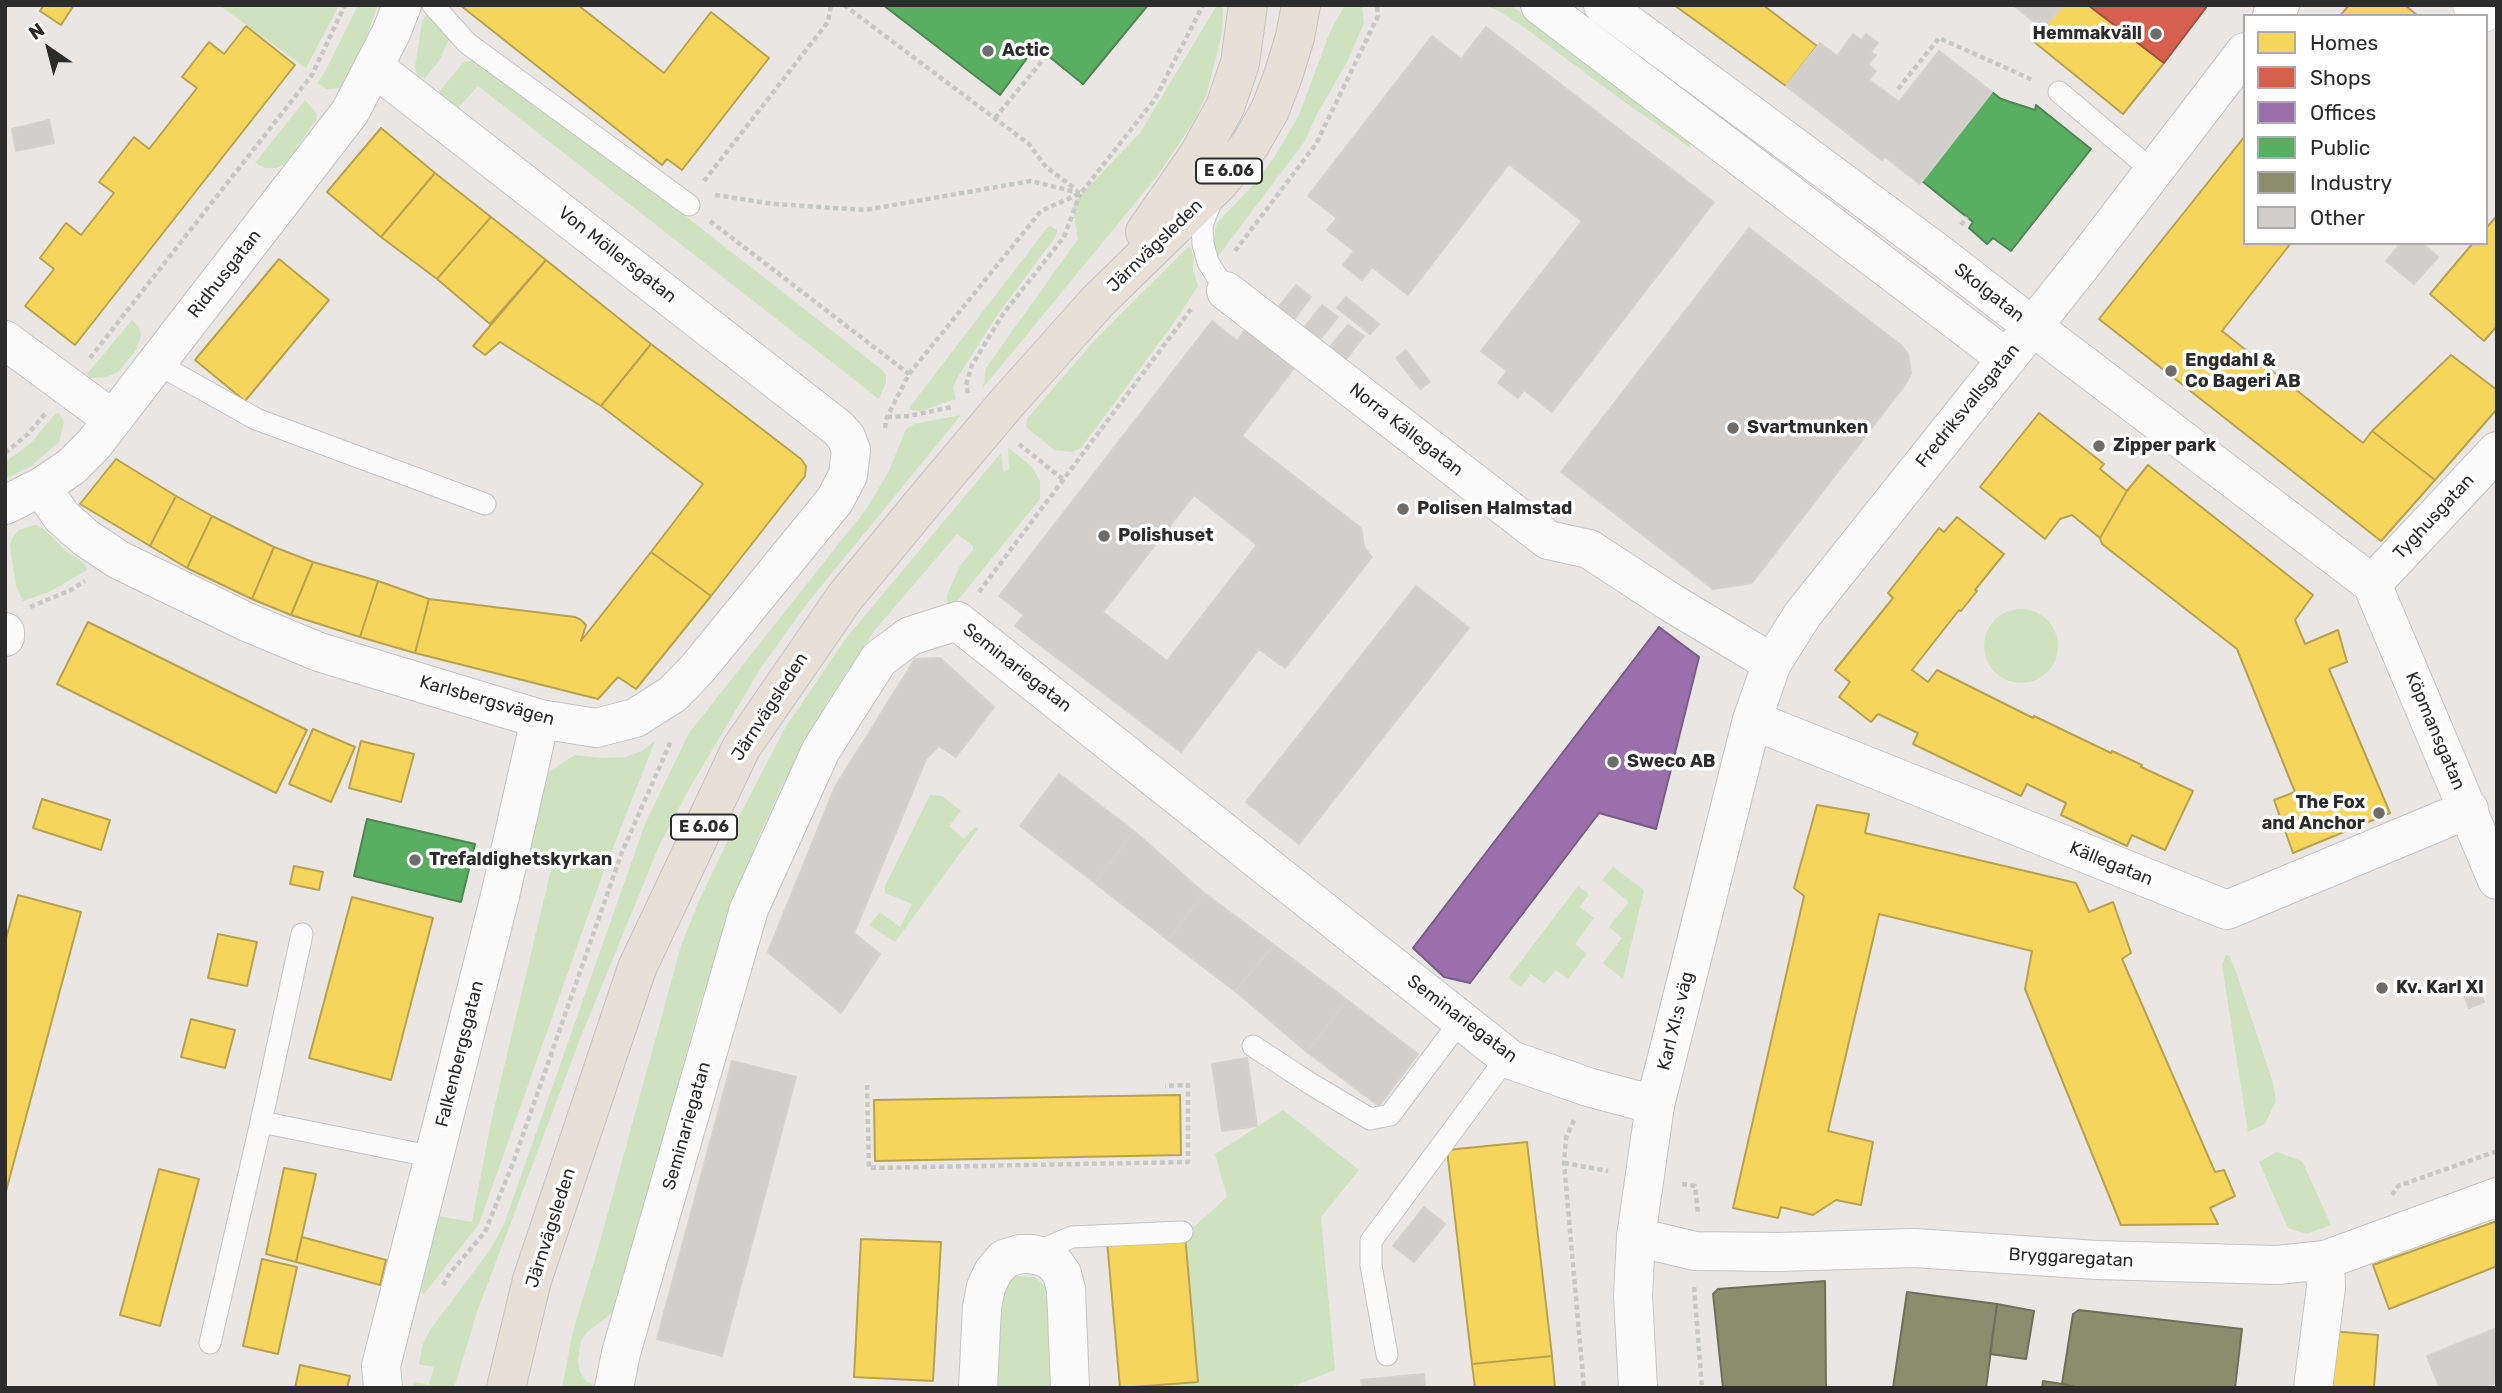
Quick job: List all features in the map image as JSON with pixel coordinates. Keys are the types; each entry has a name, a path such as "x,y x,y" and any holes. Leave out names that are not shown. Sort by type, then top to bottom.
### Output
{"highway":[{"name":"Järnvägsleden","path":"506,1388 532,1280 638,968 741,748 845,597 1006,404 1098,301 1218,184 1250,145 1270,110 1295,37 1301,5"},
{"name":"Järnvägsleden","path":"1098,301 1199,154 1225,107 1240,63 1249,7"}],"street":[{"name":"Ridhusgatan","path":"5,505 41,488 71,467 94,444 346,117 374,67 402,5"},
{"path":"1540,5 2006,358"},
{"name":"Skolgatan","path":"1603,5 1939,254 2372,584"},
{"name":"Fredriksvallsgatan","path":"1772,663 1803,614 2154,172 2243,55"},
{"name":"Von Möllersgatan","path":"374,67 812,405 846,437 867,443"},
{"name":"Norra Källegatan","path":"1226,290 1548,540 1589,549 1670,602 1772,663"},
{"path":"5,340 60,396 113,419"},
{"name":"Karlsbergsvägen","path":"41,488 62,517 97,545 119,559 247,622 319,652 540,719 596,728 635,718 673,694 698,668 826,510 867,443"},
{"name":"Tyghusgatan","path":"2372,584 2497,451"},
{"name":"Köpmansgatan","path":"2372,584 2497,880"},
{"name":"Seminariegatan","path":"618,1370 749,909 821,750 879,659 910,636 957,621 1507,1057 1588,1087 1655,1105"},
{"name":"Karl XI:s väg","path":"1638,1388 1633,1296 1636,1237 1655,1105 1752,720 1772,663"},
{"name":"Falkenbergsgatan","path":"383,1388 381,1366 500,896 540,719"},
{"name":"Källegatan","path":"1752,720 2227,910 2469,810"},
{"name":"Bryggaregatan","path":"1636,1237 1695,1251 1779,1252 1914,1248 2097,1260 2277,1265 2325,1260 2497,1197"},
{"path":"978,1388 982,1307 986,1287 993,1272 1004,1259 1020,1254 1044,1257 1055,1264 1062,1274 1066,1289 1070,1388"},
{"path":"2313,1388 2326,1287 2325,1260"}],"lane":[{"path":"433,5 467,43 692,198"},
{"path":"2059,92 2154,172"},
{"path":"1218,184 1202,225 1208,262 1226,290"},
{"path":"156,363 256,418 485,504"},
{"path":"210,1343 302,934"},
{"path":"1253,1046 1370,1119 1390,1115 1461,1020"},
{"path":"1387,1355 1371,1265 1371,1241 1507,1057"},
{"path":"261,1122 434,1157"},
{"path":"1032,1254 1072,1237 1182,1232"}],"path":[{"path":"5,453 60,396 312,75 345,5"},
{"path":"692,198 828,22 831,5"},
{"path":"844,5 1029,144 1046,167 1081,193"},
{"path":"970,403 966,385 972,365 1003,314 1064,237 1081,193 1155,99 1203,5"},
{"path":"1898,89 1939,38 2059,92"},
{"path":"995,118 1047,55"},
{"path":"692,198 865,210 1031,181 1081,193"},
{"path":"867,443 887,417 909,374 1041,211 1081,193"},
{"path":"692,198 909,374"},
{"path":"887,417 909,416 962,405"},
{"path":"957,621 1065,481 1013,440"},
{"path":"9,626 94,576"},
{"path":"867,1085 869,1168 1188,1162 1188,1085 1165,1086"},
{"path":"1584,1388 1564,1163 1566,1139 1588,1087"}],"green space":[{"path":"219,5 339,5 306,68"},
{"path":"358,5 378,5 365,41 341,88 327,89 317,83"},
{"path":"1217,5 1223,5 1222,33 1207,93 1195,120 1158,175 983,388 986,368 1078,239 1073,208 1075,201 1140,133"},
{"path":"1345,5 1362,5 1364,23 1347,62 1305,141 1216,259 1213,242 1217,223 1256,182 1275,156 1299,115 1330,32"},
{"path":"1484,5 1509,5 1525,15 1689,140 1691,148 1525,28 1499,11"},
{"path":"426,15 437,18 450,37 439,61 425,78 417,75 415,67 422,22"},
{"path":"475,59 633,175 881,369 886,375 886,382 879,399 478,86 458,108 438,93 463,63"},
{"path":"305,100 317,114 316,120 285,164 276,168 265,168 255,163"},
{"path":"1050,226 1057,230 1056,236 998,314 956,380 953,387 956,399 920,411 911,410 909,408"},
{"path":"1188,247 1194,257 1193,270 1198,286 1173,324 1081,448 1072,452 1054,450 1026,427 1027,419 1094,341"},
{"path":"132,320 139,327 141,336 136,350 118,372 106,377 90,378 87,374"},
{"path":"59,413 64,422 59,442 31,466 5,479 5,462 31,443 55,414"},
{"path":"961,415 809,601 760,669 689,789 659,846 580,1039 477,1312 454,1388 413,1388 414,1382 429,1385 434,1367 419,1364 423,1344 430,1330 492,1247 504,1224 645,824 689,733 867,508 889,471 906,429 914,424"},
{"path":"1008,447 1033,468 1040,481 1040,499 954,605 948,604 947,596 960,566 973,550 973,546 957,534 874,631 829,699 781,788 757,841 699,1007 616,1310 586,1333 581,1341 579,1370 586,1381 598,1388 562,1388 573,1331 681,946 698,903 785,728 847,637 1001,453 1003,472 1009,469"},
{"path":"35,525 43,528 67,552 85,564 87,570 49,592 23,601 16,586 10,546 12,538 19,530"},
{"path":"2021,609 2035,612 2047,620 2055,632 2058,646 2055,660 2047,672 2035,680 2021,683 2007,680 1995,672 1987,660 1984,646 1987,632 1995,620 2007,612"},
{"path":"655,741 603,873 479,1224 424,1294 421,1291 438,1216 472,1222 491,1122 554,857 520,850 547,773 575,755 626,757 642,751"},
{"path":"930,795 942,796 961,811 949,826 964,839 975,827 978,829 895,942 869,925 880,912 900,927 912,904 885,893 885,886"},
{"path":"1613,867 1644,890 1623,979 1603,963 1622,938 1609,927 1629,902 1602,880"},
{"path":"1578,886 1589,894 1580,907 1594,918 1575,944 1587,954 1568,979 1556,970 1544,984 1531,974 1521,987 1508,978"},
{"path":"2226,955 2229,955 2235,969 2273,1083 2276,1101 2265,1124 2248,1132 2222,965"},
{"path":"1283,1110 1359,1170 1321,1217 1335,1370 1288,1388 1132,1388 1198,1382 1185,1235 1227,1197 1215,1154"},
{"path":"2277,1152 2302,1161 2331,1225 2306,1234 2288,1228 2259,1162"},
{"path":"1013,1276 1035,1277 1051,1291 1054,1388 990,1388 994,1301"}],"building: Homes":[{"path":"41,5 74,5 61,25 40,11 43,6"},
{"path":"460,5 578,5 664,73 711,12 769,58 682,170 667,159 662,165"},
{"path":"1674,5 1763,5 1817,46 1786,86"},
{"path":"2062,5 2088,5 2164,63 2123,114 2033,41"},
{"path":"2349,5 2405,5 2416,14 2342,14"},
{"path":"246,26 295,65 75,345 25,306 54,269 40,258 66,223 81,235 114,193 99,182 134,137 149,149 197,88 182,77 209,42 224,54"},
{"path":"381,128 435,173 381,237 327,192"},
{"path":"2243,139 2243,245 2289,245 2222,331 2363,443 2372,431 2435,480 2381,541 2099,319"},
{"path":"435,173 491,217 437,279 381,237"},
{"path":"2497,216 2497,326 2484,341 2430,294 2471,245 2488,245 2488,226"},
{"path":"491,217 546,260 490,324 437,279"},
{"path":"279,259 329,300 245,401 195,360"},
{"path":"546,260 651,344 601,406 500,342 485,355 473,346"},
{"path":"651,344 801,459 806,466 805,476 711,596 651,552 703,484 601,406"},
{"path":"2451,355 2497,390 2497,409 2435,480 2372,431"},
{"path":"2039,413 2104,464 2100,469 2127,491 2100,538 2072,515 2060,519 2045,539 1980,487"},
{"path":"116,459 176,496 150,546 80,504"},
{"path":"2148,465 2313,595 2295,620 2305,644 2338,630 2347,662 2329,669 2390,813 2293,853 2274,800 2295,792 2237,649 2102,544 2100,538 2127,491"},
{"path":"176,496 212,516 187,568 150,546"},
{"path":"212,516 274,547 252,599 187,568"},
{"path":"1957,517 2004,554 1912,670 1928,682 1937,670 2033,718 2034,716 2111,753 2112,751 2193,791 2165,850 2132,835 2127,846 2061,815 2066,803 2027,784 2021,796 1913,744 1918,733 1878,714 1871,722 1839,697 1850,682 1835,670 1893,598 1888,593 1939,528 1944,532"},
{"path":"274,547 313,562 291,615 252,599"},
{"path":"651,552 711,596 636,689 618,677 598,699 415,653 429,599 575,617 586,625 581,641"},
{"path":"313,562 378,581 360,637 291,615"},
{"path":"378,581 429,599 415,653 360,637"},
{"path":"88,622 307,730 276,793 57,684"},
{"path":"313,729 355,747 331,802 289,784"},
{"path":"361,741 414,754 401,802 349,788"},
{"path":"42,799 110,820 101,850 33,828"},
{"path":"1817,805 1869,814 1865,833 2076,883 2089,912 2113,902 2131,953 2122,959 2215,1172 2224,1170 2235,1196 2210,1208 2218,1224 2121,1225 2025,989 2032,951 1879,914 1828,1131 1873,1142 1861,1205 1836,1200 1813,1215 1781,1207 1778,1218 1733,1208 1804,896 1794,888"},
{"path":"294,866 323,872 319,890 290,884"},
{"path":"18,895 81,912 5,1195 5,942"},
{"path":"352,897 433,918 391,1080 309,1058"},
{"path":"218,934 257,942 247,986 208,978"},
{"path":"191,1019 235,1030 225,1068 181,1057"},
{"path":"1180,1095 1181,1155 875,1161 874,1100"},
{"path":"1527,1142 1552,1356 1472,1364 1447,1150"},
{"path":"284,1168 316,1174 296,1262 266,1254"},
{"path":"159,1169 199,1179 160,1326 120,1315"},
{"path":"2497,1221 2497,1266 2389,1309 2373,1265"},
{"path":"1185,1235 1198,1382 1120,1388 1107,1241"},
{"path":"302,1237 386,1260 380,1285 296,1262"},
{"path":"861,1239 941,1242 933,1381 854,1377"},
{"path":"262,1259 297,1267 278,1354 243,1346"},
{"path":"2331,1331 2378,1335 2374,1388 2326,1388"},
{"path":"1552,1356 1555,1388 1475,1388 1472,1364"},
{"path":"300,1365 350,1376 347,1388 295,1388"}],"building: Shops":[{"name":"Hemmakväll","path":"2088,5 2208,5 2164,63"}],"building: Offices":[{"path":"1659,627 1699,657 1656,829 1599,813 1470,983 1444,977 1413,948"}],"building: Public":[{"name":"Actic","path":"883,5 1148,5 1083,84 1036,46 1000,95"},
{"path":"1992,92 2001,99 2035,110 2036,105 2091,149 2011,251 1993,238 1987,244 1969,228 1973,222 1922,181"},
{"name":"Trefaldighetskyrkan","path":"367,819 475,844 461,902 354,876"}],"building: Industry":[{"path":"1825,1281 1826,1388 1723,1388 1713,1294 1718,1289"},
{"path":"1907,1292 1997,1304 1986,1388 1893,1388"},
{"path":"1997,1304 2034,1311 2026,1359 1990,1354"},
{"path":"2079,1310 2242,1329 2235,1388 2081,1388 2062,1384 2073,1314"},
{"path":"2043,1381 2062,1384 2081,1388 2042,1388"}],"building: Other":[{"path":"2013,5 2057,5 2061,8 2043,29"},
{"path":"1486,27 1714,202 1552,412 1524,390 1518,398 1498,383 1507,371 1481,351 1582,221 1509,164 1408,295 1372,267 1362,280 1343,265 1354,251 1327,230 1337,218 1308,196 1432,36 1461,59"},
{"path":"1853,34 1861,40 1866,34 1878,43 1871,52 1876,55 1868,65 1876,71 1869,80 1899,102 1939,51 1992,92 1920,184 1885,157 1882,160 1786,86 1820,43 1837,56"},
{"path":"49,120 54,143 16,151 12,129"},
{"name":"Svartmunken","path":"1749,228 1902,346 1908,354 1911,373 1905,385 1752,583 1713,589 1561,472"},
{"path":"2399,245 2424,245 2438,257 2414,284 2386,261"},
{"path":"1296,285 1311,297 1289,326 1273,314"},
{"path":"1346,297 1379,324 1370,334 1337,308"},
{"path":"1322,305 1338,317 1315,346 1299,334"},
{"name":"Polishuset","path":"1212,321 1237,341 1245,330 1294,368 1242,436 1361,528 1364,547 1372,557 1285,668 1259,649 1181,752 1015,626 1024,615 999,596","holes":["1194,495 1257,545 1167,661 1103,612"]},
{"path":"1348,325 1364,336 1341,366 1325,353"},
{"path":"1406,350 1430,382 1420,389 1396,358"},
{"path":"1416,586 1469,628 1299,844 1246,802"},
{"path":"940,658 994,707 956,757 939,746 926,759 854,933 880,954 841,1013 768,952 835,787 915,659"},
{"path":"1059,774 1134,831 1095,883 1020,826"},
{"path":"1134,831 1204,893 1168,940 1095,883"},
{"path":"1204,893 1274,945 1235,991 1168,940"},
{"path":"1274,945 1347,1000 1307,1052 1235,991"},
{"path":"2479,988 2484,1002 2469,1008 2464,995"},
{"path":"1347,1000 1418,1054 1379,1106 1307,1052"},
{"path":"1247,1058 1257,1126 1222,1131 1212,1064"},
{"path":"732,1061 796,1077 722,1356 657,1339"},
{"path":"1424,1207 1445,1224 1414,1262 1393,1246"},
{"path":"2497,1328 2497,1383 2484,1388 2440,1388 2427,1356"},
{"path":"1424,1374 1425,1388 1362,1388 1361,1380"}],"place":[{"name":"Hemmakväll","path":"2156,34"},
{"name":"Actic","path":"988,51"},
{"name":"Engdahl & Co Bageri AB","path":"2171,371"},
{"name":"Svartmunken","path":"1733,428"},
{"name":"Zipper park","path":"2099,446"},
{"name":"Polisen Halmstad","path":"1403,509"},
{"name":"Polishuset","path":"1104,536"},
{"name":"Sweco AB","path":"1613,762"},
{"name":"The Fox and Anchor","path":"2379,813"},
{"name":"Trefaldighetskyrkan","path":"415,860"},
{"name":"Kv. Karl XI","path":"2382,988"}]}
